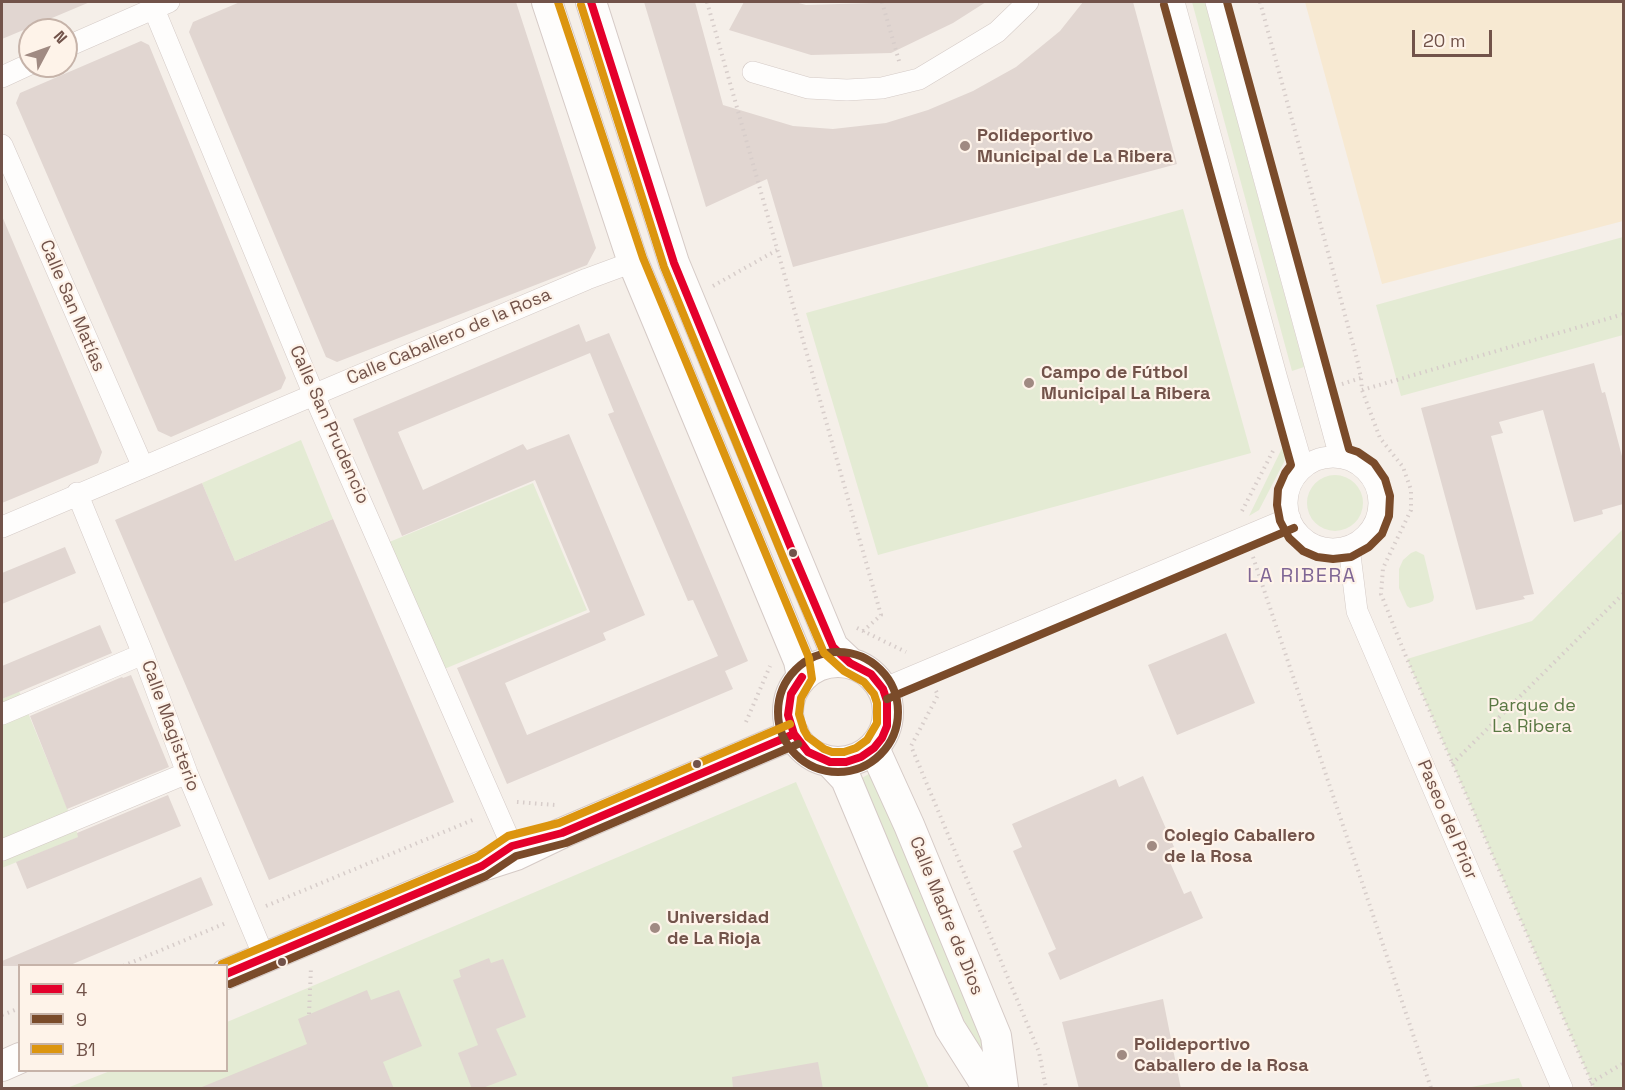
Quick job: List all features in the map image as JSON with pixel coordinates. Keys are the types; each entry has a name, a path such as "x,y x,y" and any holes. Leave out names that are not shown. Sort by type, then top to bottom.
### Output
{"main road":[{"path":"547,2 633,262 799,661 802,677"},
{"path":"591,2 674,263 793,553 833,647 868,675 887,701 888,720 882,738 874,748 861,757 846,762 830,762"},
{"path":"868,675 833,662 816,667 802,677 791,694 788,715 800,744 808,752 830,762 846,778 950,1028 988,1089"},
{"path":"482,866 560,819 794,734"},
{"name":"Calle Madre de Dios","path":"874,748 909,825 996,1036 1004,1089"},
{"path":"228,973 482,866 516,855 560,819"},
{"path":"2,1066 18,1059"}],"street":[{"path":"753,72 808,88 847,90 882,88 919,79 997,32 1028,2"},
{"path":"1174,2 1303,468"},
{"path":"1216,2 1340,457"},
{"path":"78,41 158,4"},
{"name":"Calle San Prudencio","path":"158,4 314,395 512,846"},
{"path":"2,76 18,69"},
{"name":"Calle San Matías","path":"2,145 143,467"},
{"name":"Calle Caballero de la Rosa","path":"2,527 587,279 633,262"},
{"path":"1326,457 1340,457 1353,461 1366,470 1375,483 1380,498 1379,514 1373,528 1362,539 1348,547 1334,549 1320,547 1302,536 1290,518 1287,505 1288,491 1294,478 1313,461 1326,457"},
{"name":"Calle Magisterio","path":"77,494 143,654 187,773 265,959"},
{"path":"868,675 927,669 1290,518"},
{"name":"Paseo del Prior","path":"1348,547 1357,611 1562,1089"},
{"path":"2,714 143,654"},
{"path":"2,850 187,773"}],"path":[{"path":"707,2 881,615 862,631"},
{"path":"882,2 905,82"},
{"path":"1260,2 1361,378 1362,390 1380,438 1403,467 1411,490 1411,510 1383,568 1381,594 1452,764 1594,1089"},
{"path":"689,300 777,250"},
{"path":"1362,390 1623,314"},
{"path":"1321,391 1361,378"},
{"path":"1239,512 1244,511 1277,443"},
{"path":"1246,536 1431,1089"},
{"path":"1452,764 1623,593"},
{"path":"826,630 845,622 904,653 915,649"},
{"path":"862,631 868,675"},
{"path":"737,726 747,722 775,654 792,646"},
{"path":"927,669 938,695 910,746 1039,1052 1047,1089"},
{"path":"128,964 476,819 493,801 560,819"},
{"path":"309,1014 313,938"},
{"path":"2,1015 18,1009"},
{"path":"1585,1086 1623,1063"}],"green space":[{"path":"1192,2 1205,2 1304,367 1292,371"},
{"name":"Campo de Fútbol Municipal La Ribera","path":"1183,209 1251,453 878,555 806,313"},
{"path":"1623,237 1623,335 1401,396 1376,305"},
{"path":"301,440 333,519 235,561 202,483"},
{"path":"1284,444 1286,449 1284,462 1259,510 1249,516"},
{"path":"1329,475 1341,475 1351,479 1359,487 1363,503 1359,519 1351,527 1341,531 1329,531 1319,527 1311,519 1307,509 1307,497 1311,487 1319,479"},
{"path":"533,483 587,610 437,672 382,545"},
{"name":"Parque de La Ribera","path":"1623,529 1623,1088 1594,1088 1407,659 1532,621"},
{"path":"1416,551 1424,555 1434,597 1429,603 1410,608 1399,588 1399,569 1403,560"},
{"path":"19,691 79,837 2,868 2,699"},
{"path":"872,772 990,1060 984,1063 952,994 862,778"},
{"name":"Universidad de La Rioja","path":"796,782 929,1088 67,1088 107,1072 228,1072 228,1022"},
{"path":"1519,1078 1523,1088 1466,1088"}],"sand":[{"path":"1305,2 1623,2 1623,221 1382,284"}],"building":[{"path":"2,2 90,2 52,18 18,18 18,32 2,39"},
{"path":"240,2 516,2 596,248 587,265 337,362 326,357 189,32 193,22"},
{"name":"Polideportivo Municipal de La Ribera","path":"644,2 695,2 723,105 793,126 833,129 886,123 928,110 973,91 1016,67 1060,31 1083,2 1133,2 1177,164 793,267 767,179 706,207"},
{"path":"744,2 795,2 806,5 986,2 953,23 891,53 811,55 729,30"},
{"path":"141,41 149,45 286,378 281,389 171,437 158,431 16,103 20,93 55,78 78,78 78,68"},
{"path":"2,216 102,452 98,463 2,503"},
{"path":"579,324 586,342 609,333 748,661 725,671 733,689 507,784 457,668 590,612 535,480 402,536 353,419","holes":["590,353 614,412 608,414 688,601 693,600 718,656 527,735 505,683 606,640 603,633 645,615 569,434 527,450 523,444 423,490 398,432"]},
{"path":"1594,363 1602,393 1605,392 1623,460 1623,504 1602,510 1603,514 1574,522 1543,410 1499,422 1503,433 1491,436 1534,594 1523,596 1525,599 1476,610 1421,408"},
{"path":"202,483 235,561 333,519 454,802 269,880 115,520"},
{"path":"65,547 76,573 2,604 2,573"},
{"path":"100,625 112,653 2,699 2,666"},
{"path":"1226,633 1255,703 1177,735 1148,665"},
{"path":"131,675 169,767 67,809 30,716"},
{"path":"1143,776 1174,847 1165,851 1184,894 1191,891 1203,918 1060,980 1048,953 1056,949 1013,851 1022,847 1012,824 1116,779 1119,787"},
{"path":"168,795 181,826 27,889 16,862 78,837 77,833"},
{"path":"201,877 213,905 73,964 2,966 2,961"},
{"path":"489,958 491,963 503,959 526,1017 496,1029 517,1075 480,1089 472,1089 458,1053 478,1045 453,980 461,977 459,970"},
{"path":"367,990 371,1000 399,990 422,1046 383,1062 394,1089 197,1089 307,1044 298,1019"},
{"name":"Polideportivo Caballero de la Rosa","path":"1163,999 1181,1089 1079,1089 1062,1022"},
{"path":"818,1062 823,1089 733,1089 732,1077"}],"transit line":[{"name":"B1","path":"558,2 643,258 809,658 812,679 801,698 799,714 804,730 808,737 832,752 844,752 856,748 867,740 877,723 877,703 874,694 864,682 844,671 824,653 783,557 664,267 581,5"},
{"name":"4","path":"591,2 674,263 793,553 833,647 850,663 871,674 883,689 887,701 887,726 882,738 874,748 861,757 846,762 830,762 808,752 794,734 788,715 791,694 802,677"},
{"name":"9","path":"1164,5 1291,465 1278,489 1277,505 1280,521 1289,538 1303,551 1317,557 1333,559 1351,557 1369,547 1382,534 1389,516 1390,496 1385,479 1374,463 1349,449 1227,2"},
{"name":"9","path":"887,699 1294,528"},
{"name":"9","path":"838,652 861,656 881,669 894,689 898,712 894,735 881,755 861,768 838,772 815,768 795,755 782,735 778,712 782,689 795,669 815,656 838,652"},
{"name":"B1","path":"222,964 477,857 508,836 559,823 790,724"},
{"name":"4","path":"228,973 482,866 512,846 562,833 794,734"},
{"name":"9","path":"230,984 486,876 516,856 566,843 798,744"}],"place":[{"name":"Polideportivo Municipal de La Ribera","path":"965,146"},
{"name":"Campo de Fútbol Municipal La Ribera","path":"1029,383"},
{"name":"Colegio Caballero de la Rosa","path":"1152,846"},
{"name":"Universidad de La Rioja","path":"655,928"},
{"name":"Polideportivo Caballero de la Rosa","path":"1122,1055"}],"district":[{"name":"LA RIBERA","path":"1302,577"}]}
